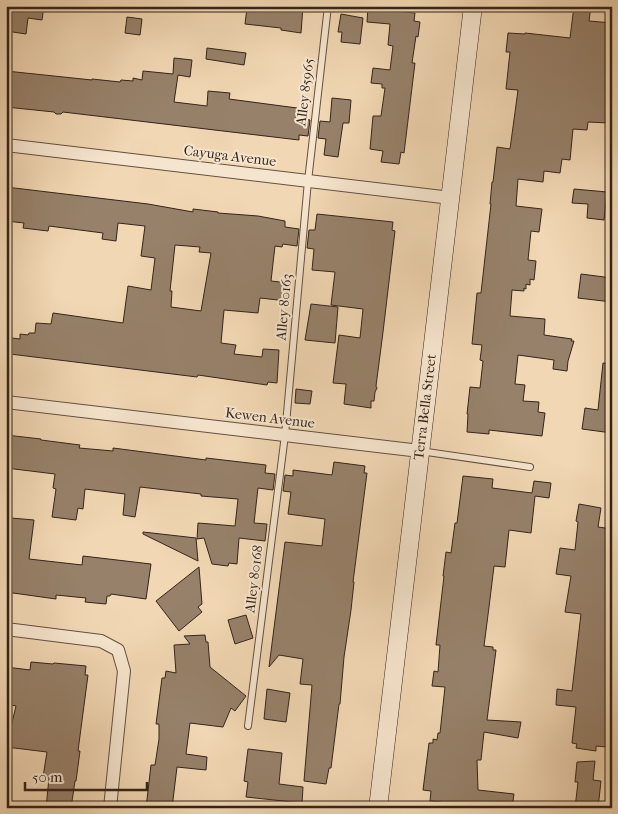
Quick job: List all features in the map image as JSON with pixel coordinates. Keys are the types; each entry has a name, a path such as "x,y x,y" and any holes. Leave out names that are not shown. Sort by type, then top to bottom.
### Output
{"main road":[{"name":"Terra Bella Street","path":"378,808 473,6"}],"street":[{"name":"Cayuga Avenue","path":"6,145 451,198"},
{"name":"Kewen Avenue","path":"6,402 420,451"},
{"path":"6,630 101,641 118,650 124,671 110,808"}],"lane":[{"name":"Alley 85965","path":"308,181 328,6"},
{"name":"Alley 80163","path":"285,435 308,181"},
{"name":"Alley 80168","path":"248,726 285,435"},
{"name":"Kewen Avenue","path":"420,451 530,467"}],"building":[{"path":"6,6 44,6 42,20 28,18 26,34 6,31"},
{"path":"287,6 303,6 301,33 281,30 281,28 245,24 247,8 259,9 259,7 286,10"},
{"path":"574,6 591,6 589,21 612,23 612,105 610,105 609,123 588,122 587,130 573,129 570,160 562,159 560,173 544,171 543,182 518,179 516,206 542,209 539,232 531,231 528,260 536,261 534,280 530,279 530,285 526,284 524,291 512,290 510,316 545,319 544,335 572,339 571,341 574,341 567,371 553,369 554,360 518,355 515,384 525,385 523,401 539,402 538,412 545,413 542,436 489,430 489,434 467,432 470,387 480,388 483,361 480,360 482,345 472,344 477,293 481,293 497,147 510,149 518,90 506,89 510,52 506,52 508,33 570,38"},
{"path":"368,7 415,13 414,21 420,22 412,63 415,63 404,153 401,152 399,164 381,162 383,151 370,149 373,116 381,116 385,88 382,88 382,84 371,83 373,68 390,70 393,46 388,45 390,24 367,22"},
{"path":"341,14 363,18 360,44 341,42 342,32 338,32"},
{"path":"127,17 142,19 140,35 125,33"},
{"path":"207,48 246,53 244,65 206,59"},
{"path":"174,58 192,60 190,77 178,75 174,102 207,106 208,91 230,93 229,99 297,108 296,118 310,120 308,136 299,135 299,140 6,107 6,71 92,80 133,81 133,78 142,80 143,71 173,74"},
{"path":"332,98 351,100 349,123 343,123 338,157 324,155 326,139 318,138 320,121 330,122"},
{"path":"6,187 148,204 193,212 193,209 258,216 285,221 285,227 299,229 297,246 283,244 282,247 275,246 271,281 289,283 287,301 260,298 258,313 224,310 221,343 236,345 234,354 262,357 263,349 279,350 277,383 268,382 267,385 198,375 197,377 10,354 12,338 20,339 20,334 28,335 29,333 35,333 36,323 51,324 53,313 123,323 128,286 151,290 155,258 141,256 145,226 118,223 116,241 102,239 103,233 49,226 48,231 23,228 24,223 6,221","holes":["175,245 200,247 199,252 211,253 201,311 171,307 172,291 170,291"]},
{"path":"574,189 607,192 604,220 587,218 588,204 572,203"},
{"path":"317,214 393,222 392,230 395,231 377,388 374,401 371,401 371,408 344,404 346,384 333,383 339,335 360,338 363,309 331,305 335,272 312,270 314,249 307,248 309,230 315,230"},
{"path":"581,274 612,278 612,302 578,298"},
{"path":"311,304 338,307 335,343 305,340"},
{"path":"603,363 612,364 612,433 582,429 585,408 598,410"},
{"path":"296,389 312,391 310,404 295,403"},
{"path":"6,435 80,445 79,448 113,451 113,448 206,460 206,458 266,465 265,473 275,474 273,490 258,488 254,523 267,524 265,541 239,538 237,564 229,563 228,566 212,564 204,538 197,539 198,523 235,526 238,499 201,496 201,494 140,487 135,517 123,515 125,494 85,489 83,509 78,508 76,520 52,517 56,489 53,488 55,474 6,468"},
{"path":"334,462 365,466 364,473 367,473 340,704 331,768 329,768 326,784 304,781 312,685 300,684 303,659 279,655 269,667 285,542 322,546 325,519 288,514 291,492 283,491 285,475 293,476 293,470 332,475"},
{"path":"463,476 493,479 492,488 532,493 534,481 551,483 549,498 535,496 531,533 509,530 505,567 494,566 484,646 493,647 493,650 496,650 487,720 521,722 518,738 484,732 481,760 477,760 478,790 514,794 512,808 441,808 442,802 430,801 431,791 423,790 429,743 433,743 433,739 437,740 438,733 440,733 445,687 432,686 434,671 438,672 440,645 436,645 446,552 451,553"},
{"path":"579,504 601,508 598,527 612,529 612,737 608,737 607,747 596,746 596,751 576,748 577,744 572,743 576,707 556,705 557,689 572,691 581,614 565,612 571,576 556,574 560,548 575,550 578,522 576,521"},
{"path":"11,518 34,520 29,559 82,565 83,556 151,564 146,599 111,594 107,596 106,604 85,602 86,598 56,595 56,599 6,592"},
{"path":"143,532 196,538 198,561 143,534"},
{"path":"199,567 202,604 198,607 202,612 179,631 156,601"},
{"path":"246,615 253,638 235,644 228,620"},
{"path":"205,635 206,642 208,642 210,667 246,696 235,711 231,708 223,727 190,723 186,754 207,757 206,770 177,767 172,808 146,808 151,765 155,765 159,739 159,724 156,724 162,678 165,678 166,671 176,673 174,645 190,644 184,636"},
{"path":"31,662 86,666 85,675 88,675 78,751 80,751 71,808 46,808 49,778 43,777 47,752 6,747 6,731 10,731 16,706 6,704 6,667 30,670"},
{"path":"267,689 290,693 286,722 264,719"},
{"path":"248,749 282,753 279,784 303,787 302,803 246,797 248,782 244,781"},
{"path":"595,761 593,780 601,781 598,808 575,808 578,782 575,782 577,762"}]}
